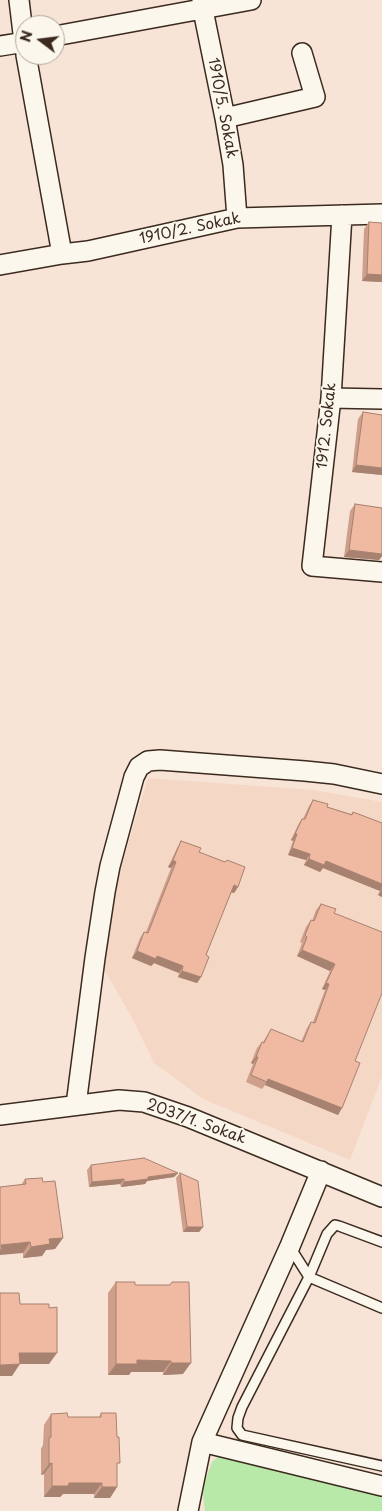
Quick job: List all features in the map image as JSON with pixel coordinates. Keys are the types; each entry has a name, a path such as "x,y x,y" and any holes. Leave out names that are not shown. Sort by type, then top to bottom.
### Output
{"street":[{"path":"19,0 21,15"},
{"path":"65,34 203,5 251,0"},
{"name":"1910/5. Sokak","path":"203,5 233,166 237,218"},
{"path":"0,46 15,47"},
{"path":"225,118 315,97 302,53"},
{"path":"28,65 62,254"},
{"name":"1910/2. Sokak","path":"0,266 88,251 237,218 382,214"},
{"name":"1912. Sokak","path":"342,215 331,398 312,566 382,572"},
{"path":"331,398 382,399"},
{"path":"76,1105 105,892 110,866 134,777 139,767 154,759 170,760 305,770 382,784"},
{"name":"2037/1. Sokak","path":"0,1115 119,1100 144,1102 188,1117 382,1197"},
{"path":"188,1511 202,1442 290,1246 321,1171"},
{"path":"202,1442 382,1486"}],"lane":[{"path":"382,1242 347,1228 335,1226 327,1234 309,1277 242,1407 237,1428 242,1435 382,1466"},
{"path":"290,1246 309,1277 382,1308"}],"shaded area":[{"path":"148,778 314,790 382,802 382,1076 350,1160 203,1099 154,1063 132,1018 101,964 111,901"}],"green space":[{"path":"222,1453 382,1493 382,1511 205,1511 203,1494 206,1479 212,1462"}],"building":[{"path":"369,222 382,223 382,275 367,274"},
{"path":"363,412 382,415 382,468 356,465"},
{"path":"355,504 382,508 382,554 349,550"},
{"path":"313,800 328,804 327,807 352,815 353,812 382,823 382,884 326,861 324,865 309,859 310,854 292,848 297,834 295,834 302,819 305,819"},
{"path":"181,841 201,848 199,852 245,867 238,887 234,885 206,955 209,957 201,977 182,971 183,966 157,956 156,959 137,951 144,932 148,933 176,862 173,860"},
{"path":"321,904 336,909 334,913 382,932 382,993 355,1061 360,1063 342,1108 268,1079 267,1082 251,1075 262,1042 264,1043 271,1029 303,1042 311,1022 315,1023 329,984 326,983 335,964 302,950 311,920 314,921"},
{"path":"144,1158 178,1173 124,1182 124,1179 92,1182 91,1165"},
{"path":"180,1173 198,1181 203,1227 187,1227"},
{"path":"42,1178 43,1182 55,1181 63,1238 49,1239 50,1244 31,1247 30,1242 1,1245 2,1250 0,1250 0,1187 26,1184 25,1179"},
{"path":"116,1282 135,1282 135,1285 170,1285 172,1282 189,1282 191,1363 137,1360 137,1364 116,1364"},
{"path":"0,1293 19,1293 20,1304 49,1304 49,1308 57,1307 57,1353 19,1353 20,1364 0,1365"},
{"path":"67,1413 68,1417 101,1417 101,1413 116,1413 120,1463 117,1463 117,1487 102,1487 102,1483 69,1483 68,1486 52,1486 52,1463 49,1464 51,1414"}]}
